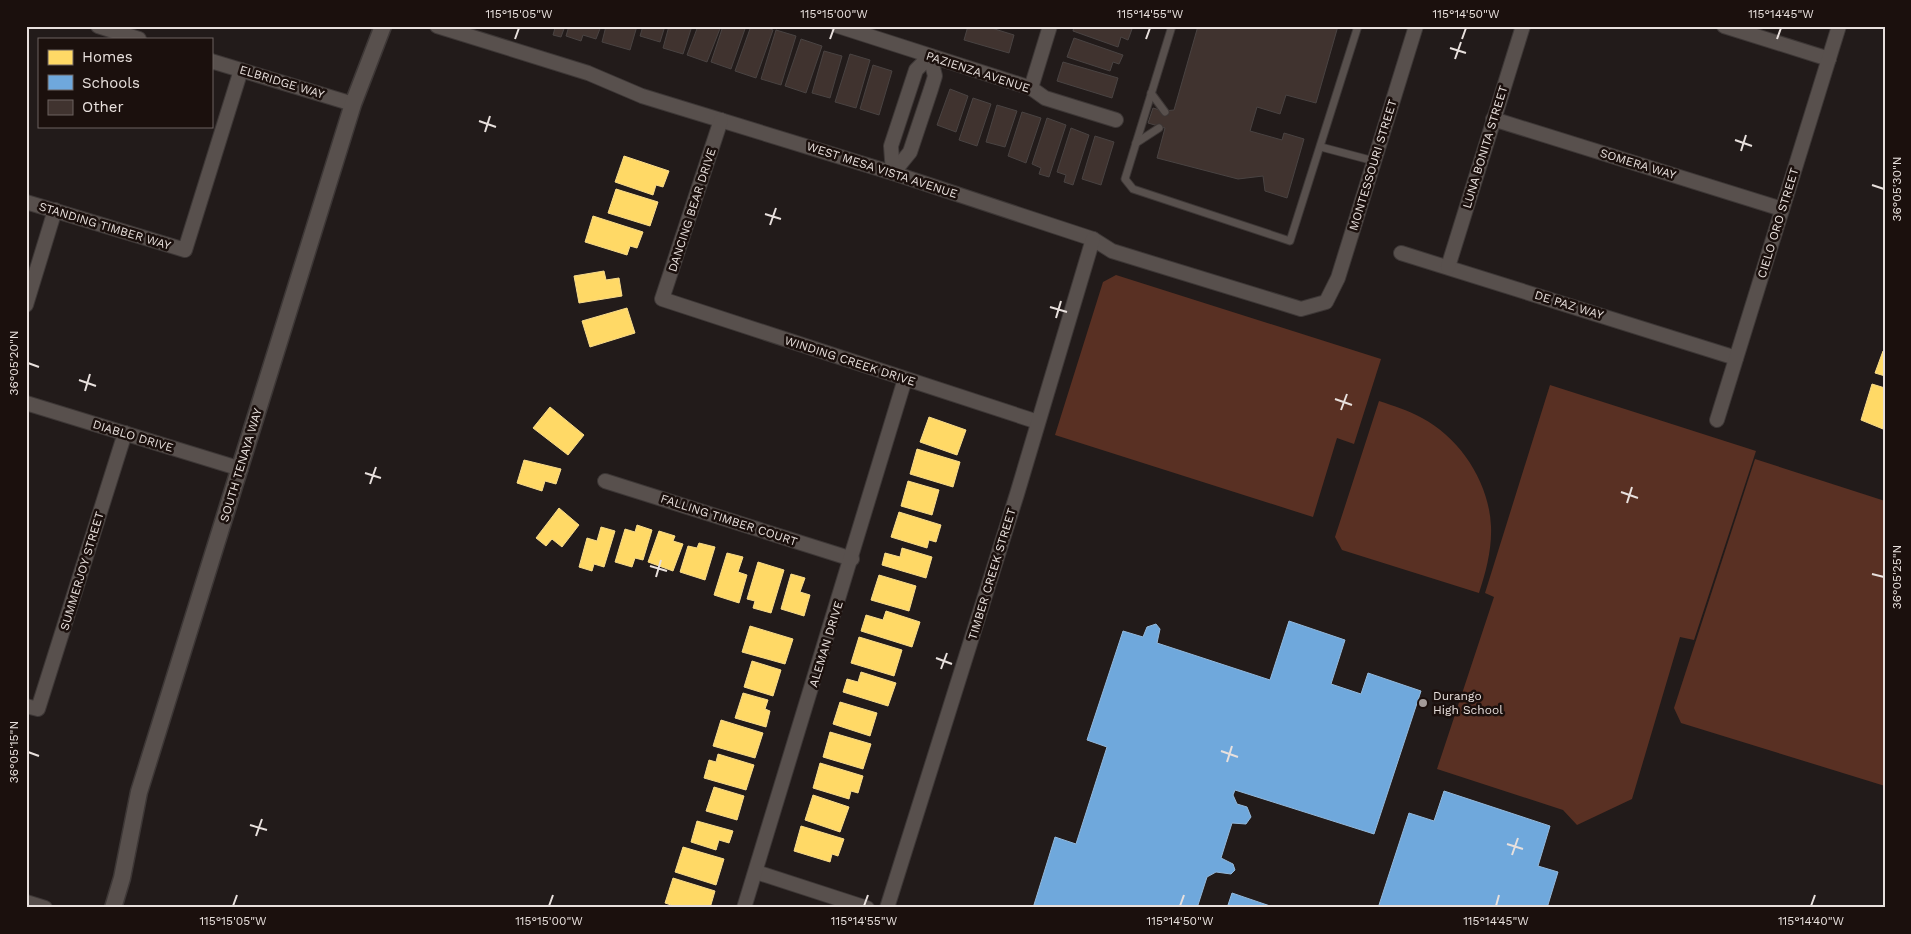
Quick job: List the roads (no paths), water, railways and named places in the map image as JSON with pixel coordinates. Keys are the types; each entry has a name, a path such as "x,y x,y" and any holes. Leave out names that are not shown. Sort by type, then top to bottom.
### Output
{"street":[{"path":"98,26 136,38"},
{"name":"SOUTH TENAYA WAY","path":"113,908 122,878 140,792 353,104 383,26"},
{"name":"WEST MESA VISTA AVENUE","path":"437,26 588,73 642,96 893,173 1093,239 1112,251 1302,309 1326,302"},
{"name":"PAZIENZA AVENUE","path":"838,26 1031,88 1045,98 1116,120"},
{"path":"1031,88 1050,26"},
{"name":"MONTESSOURI STREET","path":"1326,302 1338,278 1416,26"},
{"name":"LUNA BONITA STREET","path":"1448,268 1523,26"},
{"path":"1724,26 1829,59"},
{"name":"CIELO ORO STREET","path":"1718,420 1839,26"},
{"path":"893,173 891,146 916,70 930,56"},
{"path":"893,173 910,152 931,89 935,76 930,56"},
{"name":"ELBRIDGE WAY","path":"212,61 353,104"},
{"name":"STANDING TIMBER WAY","path":"26,202 185,250 241,70"},
{"name":"SOMERA WAY","path":"1494,119 1782,209"},
{"name":"DANCING BEAR DRIVE","path":"662,299 721,120"},
{"path":"26,305 55,210"},
{"name":"TIMBER CREEK STREET","path":"888,908 1093,239"},
{"name":"DE PAZ WAY","path":"1401,253 1736,358"},
{"name":"WINDING CREEK DRIVE","path":"662,299 1038,422"},
{"name":"ALEMAN DRIVE","path":"744,908 852,559 905,379"},
{"name":"DIABLO DRIVE","path":"26,403 241,469"},
{"name":"SUMMERJOY STREET","path":"32,708 125,433"},
{"name":"FALLING TIMBER COURT","path":"606,481 852,559"},
{"path":"756,872 866,908"},
{"path":"26,902 45,908"}],"lane":[{"path":"1172,26 1125,179 1133,189 1290,240 1358,26"},
{"path":"1152,94 1165,112"},
{"path":"1136,143 1159,128"},
{"path":"1321,146 1374,162"}],"place":[{"name":"Durango High School","path":"1423,703"}]}
